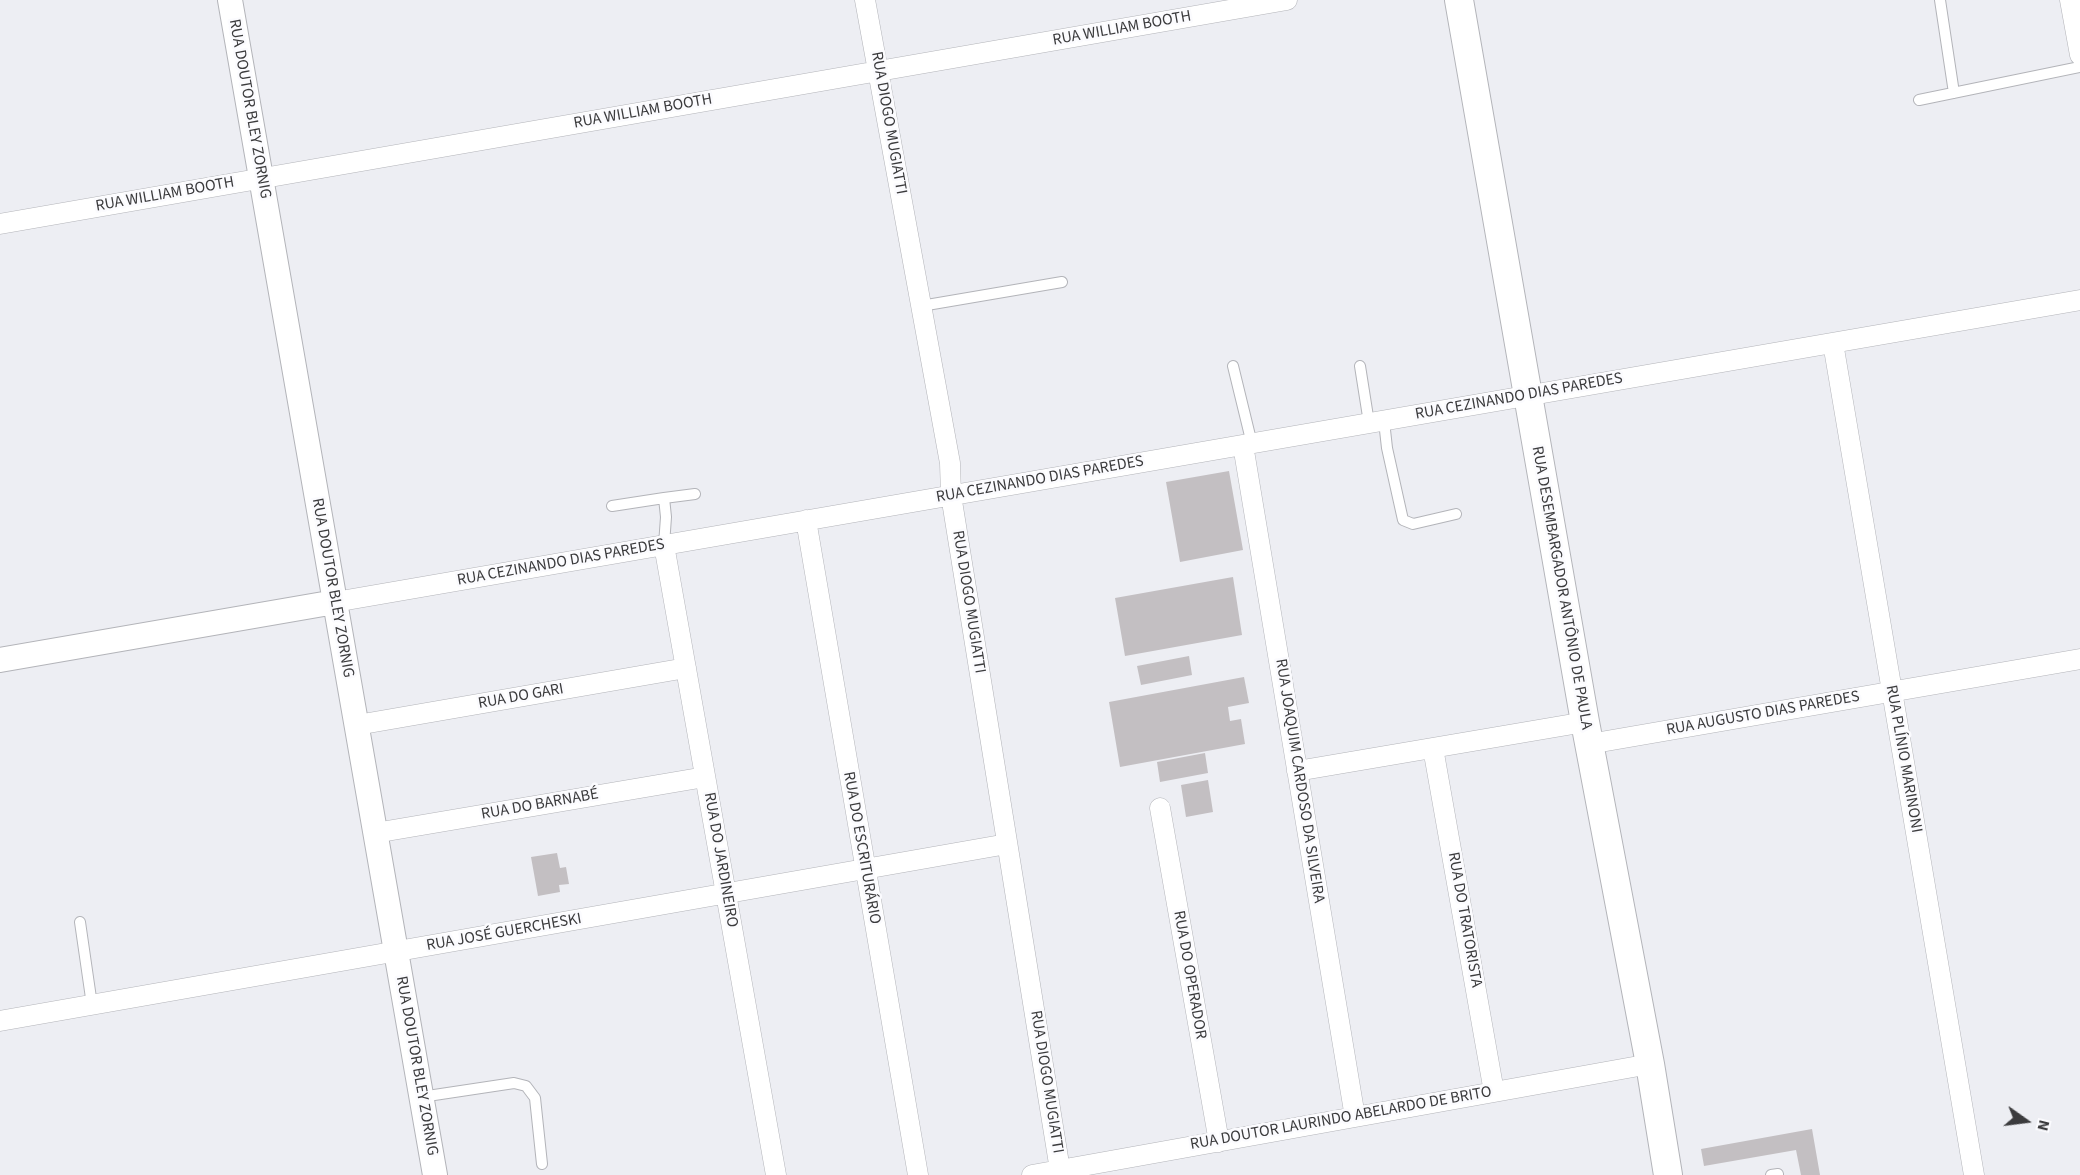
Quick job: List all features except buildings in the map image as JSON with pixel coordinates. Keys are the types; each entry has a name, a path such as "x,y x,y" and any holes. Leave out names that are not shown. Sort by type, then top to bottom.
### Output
{"main road":[{"name":"RUA DESEMBARGADOR ANTÔNIO DE PAULA","path":"1459,0 1587,733 1650,1064 1668,1175"}],"street":[{"name":"RUA DOUTOR BLEY ZORNIG","path":"230,0 435,1175"},
{"name":"RUA DIOGO MUGIATTI","path":"865,0 950,463 951,495 1007,844 1048,1173"},
{"name":"RUA WILLIAM BOOTH","path":"0,224 1287,0"},
{"path":"2070,0 2080,55"},
{"name":"RUA CEZINANDO DIAS PAREDES","path":"0,660 2080,300"},
{"name":"RUA PLÍNIO MARINONI","path":"1833,343 1974,1175"},
{"name":"RUA JOAQUIM CARDOSO DA SILVEIRA","path":"1247,444 1297,771 1355,1117"},
{"name":"RUA DO ESCRITURÁRIO","path":"806,520 918,1175"},
{"name":"RUA DO JARDINEIRO","path":"664,545 776,1175"},
{"name":"RUA AUGUSTO DIAS PAREDES","path":"1297,771 1433,748 1587,733 1892,692 2080,659"},
{"name":"RUA DO GARI","path":"357,725 686,668"},
{"name":"RUA DO TRATORISTA","path":"1433,748 1494,1092"},
{"name":"RUA DO BARNABÉ","path":"375,833 705,777"},
{"name":"RUA DO OPERADOR","path":"1160,808 1219,1142"},
{"name":"RUA JOSÉ GUERCHESKI","path":"0,1022 1007,844"},
{"name":"RUA DOUTOR LAURINDO ABELARDO DE BRITO","path":"1048,1173 1650,1064"}],"lane":[{"path":"1940,0 1954,93"},
{"path":"1919,100 2080,67"},
{"path":"921,306 1062,282"},
{"path":"1233,366 1247,444"},
{"path":"1360,366 1376,422 1387,448 1403,520 1413,524 1456,514"},
{"path":"612,506 695,494"},
{"path":"664,498 666,517 664,545"},
{"path":"80,922 92,1005"},
{"path":"421,1096 514,1083 526,1086 535,1098 542,1164"}]}
